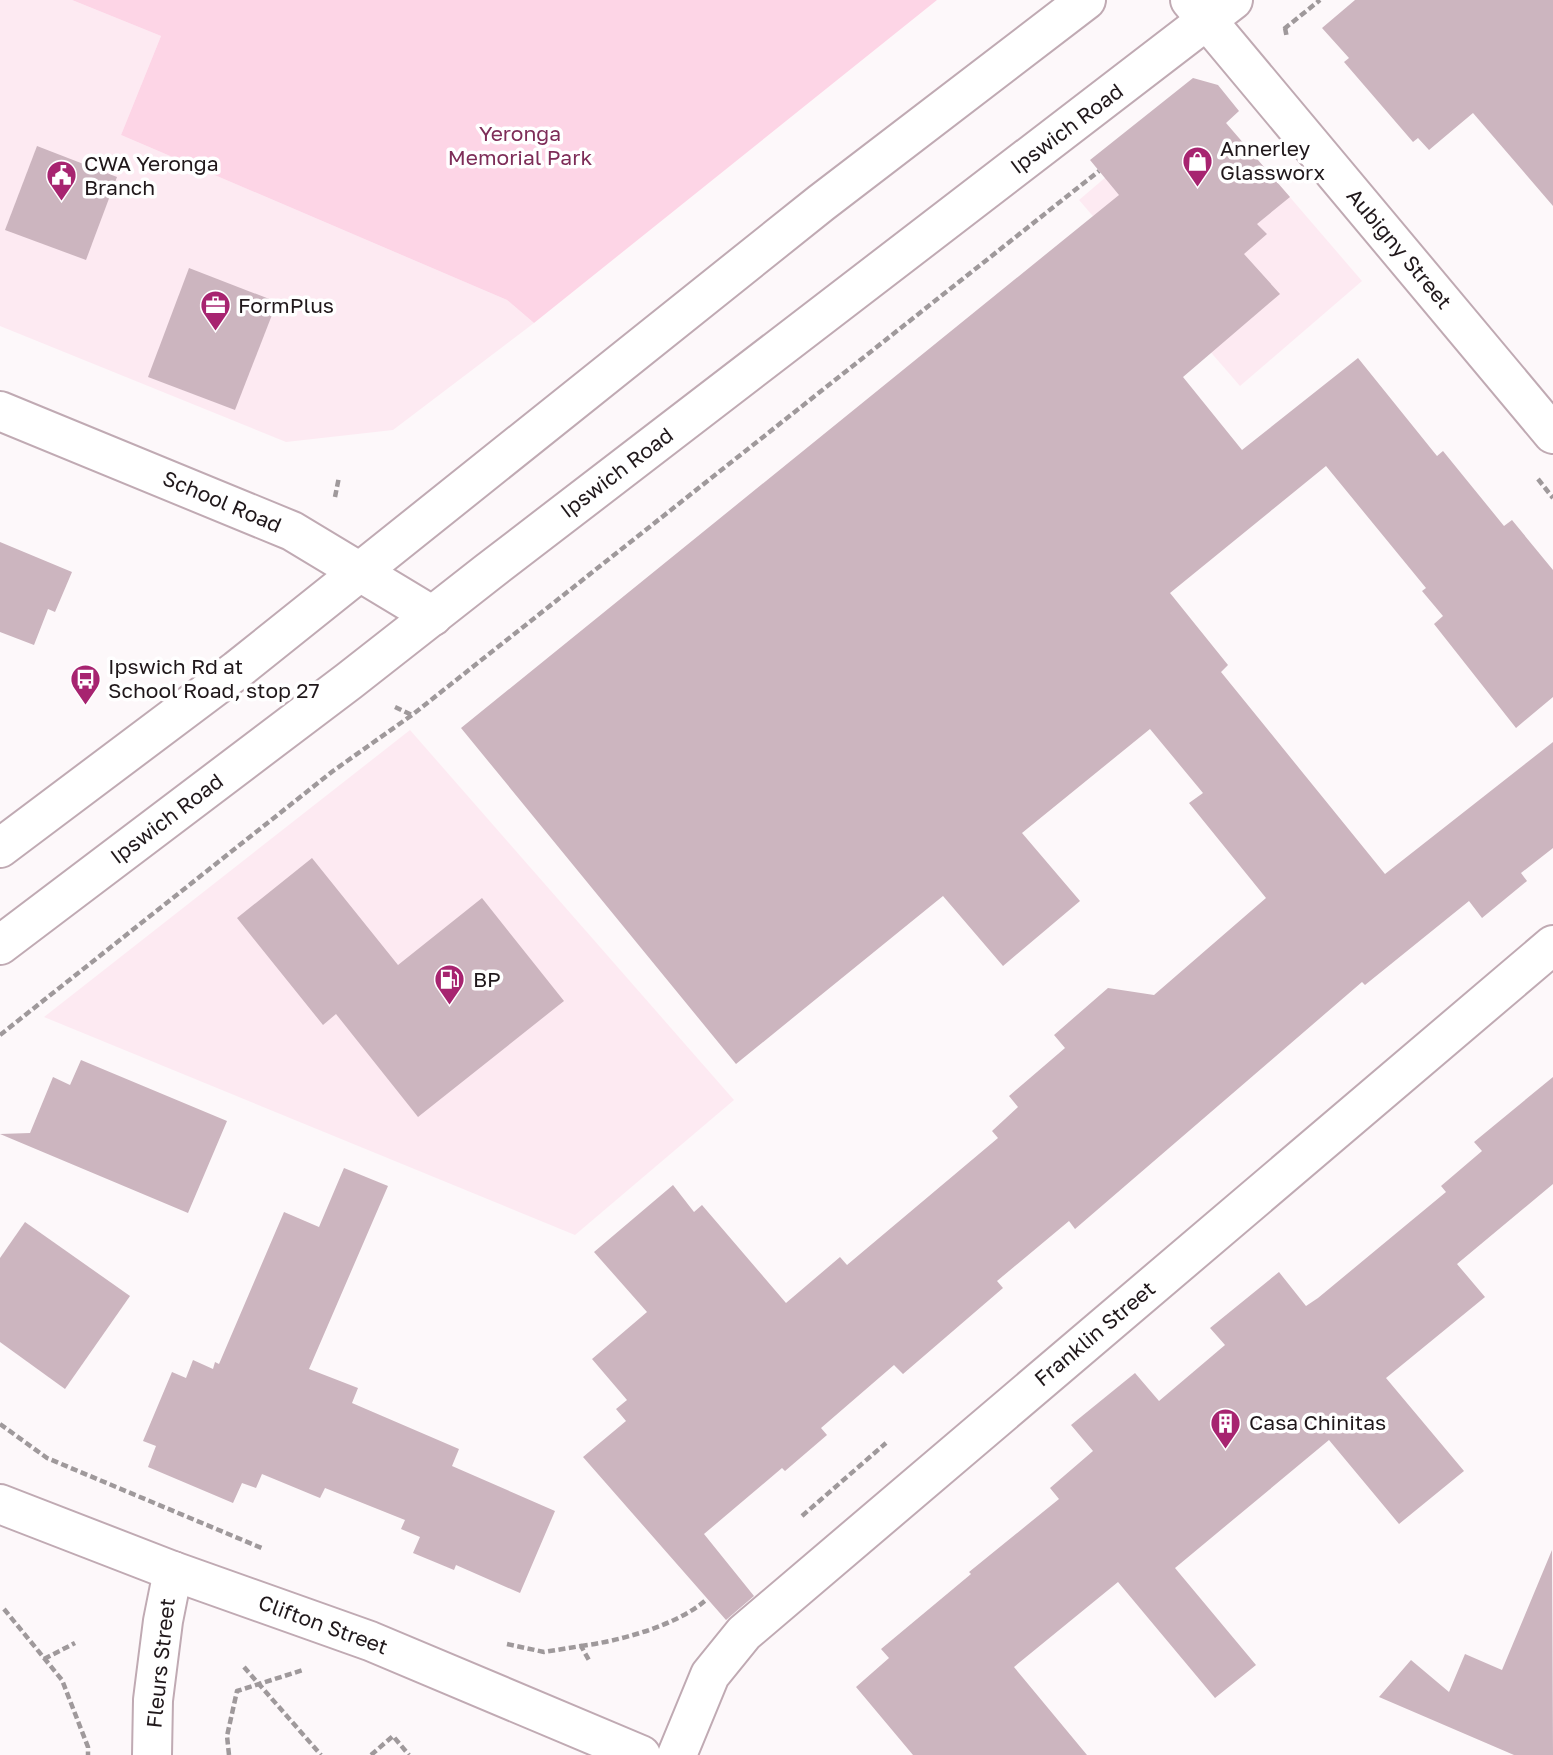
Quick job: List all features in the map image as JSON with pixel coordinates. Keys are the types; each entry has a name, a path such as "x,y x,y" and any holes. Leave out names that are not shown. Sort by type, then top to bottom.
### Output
{"main road":[{"path":"0,848 237,670 821,203 1086,0"},
{"name":"Aubigny Street","path":"1210,7 1553,434"},
{"name":"Ipswich Road","path":"0,945 433,616 1210,7"},
{"name":"School Road","path":"0,411 292,531 433,616"},
{"name":"Franklin Street","path":"677,1755 710,1675 744,1633 1553,945"},
{"name":"Clifton Street","path":"0,1504 173,1571 370,1641 642,1755"},
{"name":"Fleurs Street","path":"152,1755 153,1700 163,1621 173,1571"}],"path":[{"path":"1276,36 1320,0"},
{"path":"0,1035 333,771 412,715 1098,171"},
{"path":"335,497 339,477"},
{"path":"391,705 412,715"},
{"path":"0,1423 47,1458 267,1550"},
{"path":"794,1523 886,1443"},
{"path":"505,1643 544,1652 599,1644 661,1625 701,1604 712,1595"},
{"path":"4,1609 62,1680 88,1748 88,1755"},
{"path":"44,1659 75,1643"},
{"path":"581,1646 590,1662"},
{"path":"244,1667 321,1755"},
{"path":"229,1755 227,1737 237,1691 260,1683"},
{"path":"371,1755 393,1736 409,1755"}],"shaded area":[{"path":"0,0 72,0 161,36 121,135 507,300 534,323 393,430 286,442 0,326"},
{"path":"1202,95 1362,281 1240,386 1079,200"},
{"path":"410,730 734,1100 575,1235 44,1017"}],"green space":[{"name":"Yeronga Memorial Park","path":"72,0 937,0 534,323 507,300 121,135 161,36"}],"building":[{"path":"1355,0 1553,0 1553,206 1473,113 1429,150 1418,138 1413,142 1344,62 1349,58 1322,28"},
{"path":"1193,78 1218,85 1239,111 1226,123 1290,197 1257,224 1267,234 1244,254 1280,294 1183,377 1242,450 1358,358 1437,456 1443,451 1504,526 1512,520 1553,570 1553,697 1516,728 1434,624 1443,616 1422,591 1426,588 1326,466 1170,593 1228,665 1221,672 1385,874 1553,742 1553,848 1521,873 1527,881 1482,918 1469,901 1365,985 1362,982 1075,1229 1069,1221 997,1281 1003,1288 903,1374 894,1365 821,1428 827,1435 785,1471 782,1468 704,1534 754,1596 726,1620 583,1457 626,1421 616,1409 627,1400 592,1359 647,1312 594,1252 673,1185 694,1212 702,1205 786,1303 840,1257 847,1265 998,1138 992,1131 1018,1107 1009,1096 1065,1048 1054,1035 1108,988 1154,995 1266,898 1189,803 1203,793 1150,729 1022,833 1080,901 1003,966 943,896 736,1064 461,728 1119,195 1090,160"},
{"name":"CWA Yeronga Branch","path":"37,146 117,177 86,260 5,230"},
{"name":"FormPlus","path":"189,268 277,302 235,410 148,377"},
{"path":"0,542 72,572 55,612 48,609 34,645 0,632"},
{"name":"BP","path":"312,858 398,965 482,898 564,1001 418,1117 336,1014 323,1025 237,918"},
{"path":"81,1060 227,1121 188,1213 0,1134 30,1133 53,1077 70,1085"},
{"path":"1553,1077 1553,1184 1457,1264 1485,1297 1386,1378 1464,1471 1399,1524 1329,1440 1175,1568 1256,1665 1215,1698 1118,1582 1014,1667 1087,1755 913,1755 856,1687 889,1658 881,1649 971,1574 969,1572 1059,1499 1050,1488 1093,1451 1071,1425 1135,1373 1159,1401 1225,1345 1210,1328 1279,1272 1306,1306 1318,1298 1446,1192 1441,1186 1482,1151 1474,1142"},
{"path":"344,1168 388,1186 309,1369 358,1388 352,1403 459,1449 452,1466 555,1511 520,1593 456,1565 454,1570 413,1553 420,1537 401,1529 405,1520 325,1488 320,1498 262,1474 256,1488 242,1483 233,1503 148,1467 156,1446 143,1441 172,1372 186,1378 193,1360 213,1369 215,1362 219,1364 284,1212 319,1227"},
{"path":"25,1222 130,1296 65,1389 0,1342 0,1258"},
{"path":"1552,1550 1553,1755 1514,1755 1379,1697 1411,1660 1449,1692 1465,1654 1502,1670"}],"place":[{"name":"Annerley Glassworx","path":"1197,188"},
{"name":"CWA Yeronga Branch","path":"61,203"},
{"name":"FormPlus","path":"215,333"},
{"name":"Ipswich Rd at School Road, stop 27","path":"85,706"},
{"name":"BP","path":"450,1007"},
{"name":"Casa Chinitas","path":"1226,1450"}]}
